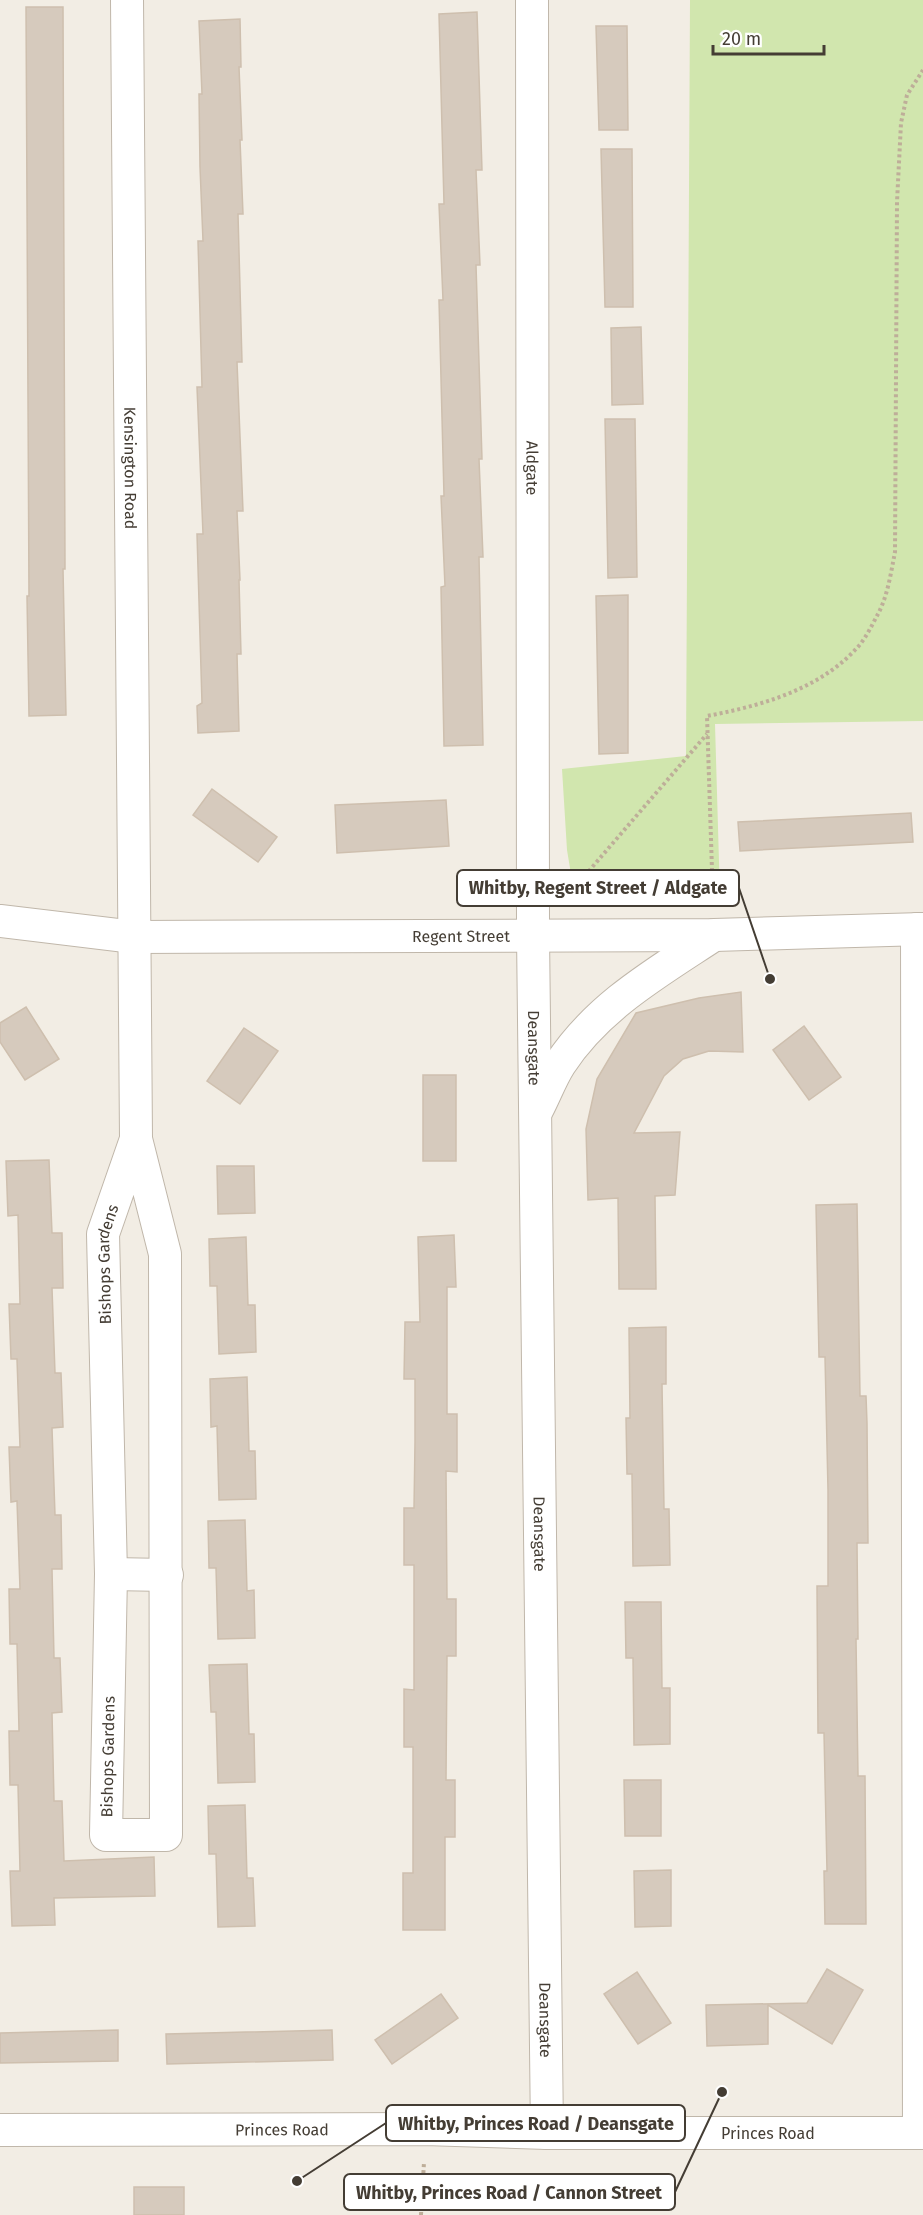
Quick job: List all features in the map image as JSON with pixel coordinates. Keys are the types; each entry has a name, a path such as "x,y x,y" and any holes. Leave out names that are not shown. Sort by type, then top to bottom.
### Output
{"street":[{"name":"Kensington Road","path":"127,0 134,937"},
{"name":"Aldgate","path":"532,0 533,935"},
{"name":"Regent Street","path":"0,921 134,937 714,935 920,929"},
{"path":"920,929 921,2133"},
{"name":"Deansgate","path":"533,935 547,2133"},
{"path":"535,1115 560,1065 594,1022 630,990 714,935"},
{"name":"Bishops Gardens","path":"134,937 136,1139 165,1254 166,1836 106,1835 111,1574 103,1234 136,1139"},
{"path":"111,1574 167,1575"},
{"name":"Princes Road","path":"0,2130 425,2129 547,2133 921,2133"}],"path":[{"path":"714,935 707,716 798,690 826,675 857,648 879,613 895,552 897,202 901,123 907,95 923,70"},
{"path":"533,935 708,733"},
{"path":"421,2215 425,2129"}],"green space":[{"path":"690,0 923,0 923,721 715,724 720,896 613,897 571,874 567,850 562,769 686,756"}],"building":[{"path":"26,7 63,7 65,569 63,569 66,715 29,716"},
{"path":"477,12 482,170 476,170 480,265 476,265 482,459 479,459 483,557 479,557 483,745 444,746 441,587 445,586 441,496 444,496 439,300 443,300 439,204 444,204 439,14"},
{"path":"240,19 242,140 240,140 243,214 238,214 242,362 237,362 243,511 237,511 241,654 237,654 239,731 198,733 197,706 202,703 197,534 203,534 197,387 202,387 198,241 203,241 199,21"},
{"path":"596,26 627,26 628,130 599,130"},
{"path":"601,149 632,149 633,307 605,307"},
{"path":"641,327 643,404 612,405 611,328"},
{"path":"605,419 635,419 637,577 608,578"},
{"path":"628,595 628,753 599,754 596,596"},
{"path":"212,789 277,837 258,862 193,815"},
{"path":"446,800 449,846 337,853 335,805"},
{"path":"911,813 913,842 740,851 738,822"},
{"path":"741,992 743,1052 709,1051 683,1059 664,1076 634,1133 680,1132 675,1195 655,1196 656,1289 619,1289 618,1198 588,1200 586,1129 597,1079 636,1013 699,998"},
{"path":"26,1007 59,1059 25,1080 0,1042 0,1023"},
{"path":"804,1026 841,1077 809,1100 773,1050"},
{"path":"244,1028 278,1051 240,1104 207,1081"},
{"path":"423,1075 456,1075 456,1161 423,1161"},
{"path":"49,1160 52,1233 62,1233 63,1288 52,1288 55,1373 61,1373 63,1427 52,1428 55,1515 61,1515 62,1569 52,1569 54,1658 60,1658 62,1712 52,1713 54,1801 62,1801 64,1861 154,1857 155,1896 54,1898 55,1925 12,1926 10,1871 20,1871 18,1785 10,1785 9,1731 19,1731 17,1644 10,1644 9,1589 20,1589 17,1501 11,1502 9,1447 20,1447 17,1359 11,1359 9,1304 20,1304 18,1215 8,1216 6,1161"},
{"path":"217,1166 254,1166 255,1213 218,1214"},
{"path":"857,1204 860,1396 866,1396 867,1423 868,1543 857,1543 858,1639 856,1639 858,1776 865,1776 866,1924 825,1924 824,1871 827,1871 824,1733 818,1733 817,1586 828,1586 828,1490 825,1357 819,1357 816,1205"},
{"path":"454,1235 456,1287 447,1287 447,1414 457,1414 457,1472 446,1471 447,1599 456,1599 456,1656 447,1656 446,1780 455,1780 455,1837 445,1837 445,1930 403,1930 403,1873 413,1873 413,1747 404,1747 404,1689 414,1690 414,1565 404,1565 404,1508 414,1508 415,1442 415,1379 404,1379 405,1322 420,1322 418,1237"},
{"path":"246,1237 248,1305 255,1305 256,1352 219,1354 217,1286 210,1286 209,1239"},
{"path":"666,1327 666,1384 662,1384 664,1509 669,1509 670,1565 633,1566 632,1474 627,1474 626,1418 630,1418 629,1328"},
{"path":"247,1377 249,1451 255,1451 256,1499 219,1500 217,1426 211,1427 210,1379"},
{"path":"245,1520 247,1591 254,1590 255,1638 218,1639 216,1568 209,1568 208,1521"},
{"path":"625,1602 661,1602 662,1688 670,1688 670,1744 634,1745 633,1658 626,1658"},
{"path":"247,1664 249,1734 254,1734 255,1782 218,1783 216,1712 211,1712 209,1665"},
{"path":"624,1780 661,1780 661,1836 625,1836"},
{"path":"245,1805 247,1878 253,1878 255,1926 218,1927 216,1854 209,1854 208,1806"},
{"path":"671,1870 671,1926 635,1927 634,1871"},
{"path":"827,1969 863,1990 832,2044 768,2005 768,2044 707,2046 706,2005 807,2003"},
{"path":"637,1972 671,2023 638,2044 604,1994"},
{"path":"441,1994 458,2018 392,2064 375,2040"},
{"path":"118,2030 118,2061 0,2063 0,2033"},
{"path":"332,2030 333,2060 167,2064 166,2034"},
{"path":"134,2187 184,2187 184,2215 134,2215"}],"place":[{"name":"Whitby, Regent Street / Aldgate","path":"770,979"},
{"name":"Whitby, Princes Road / Cannon Street","path":"722,2092"},
{"name":"Whitby, Princes Road / Deansgate","path":"297,2181"}]}
